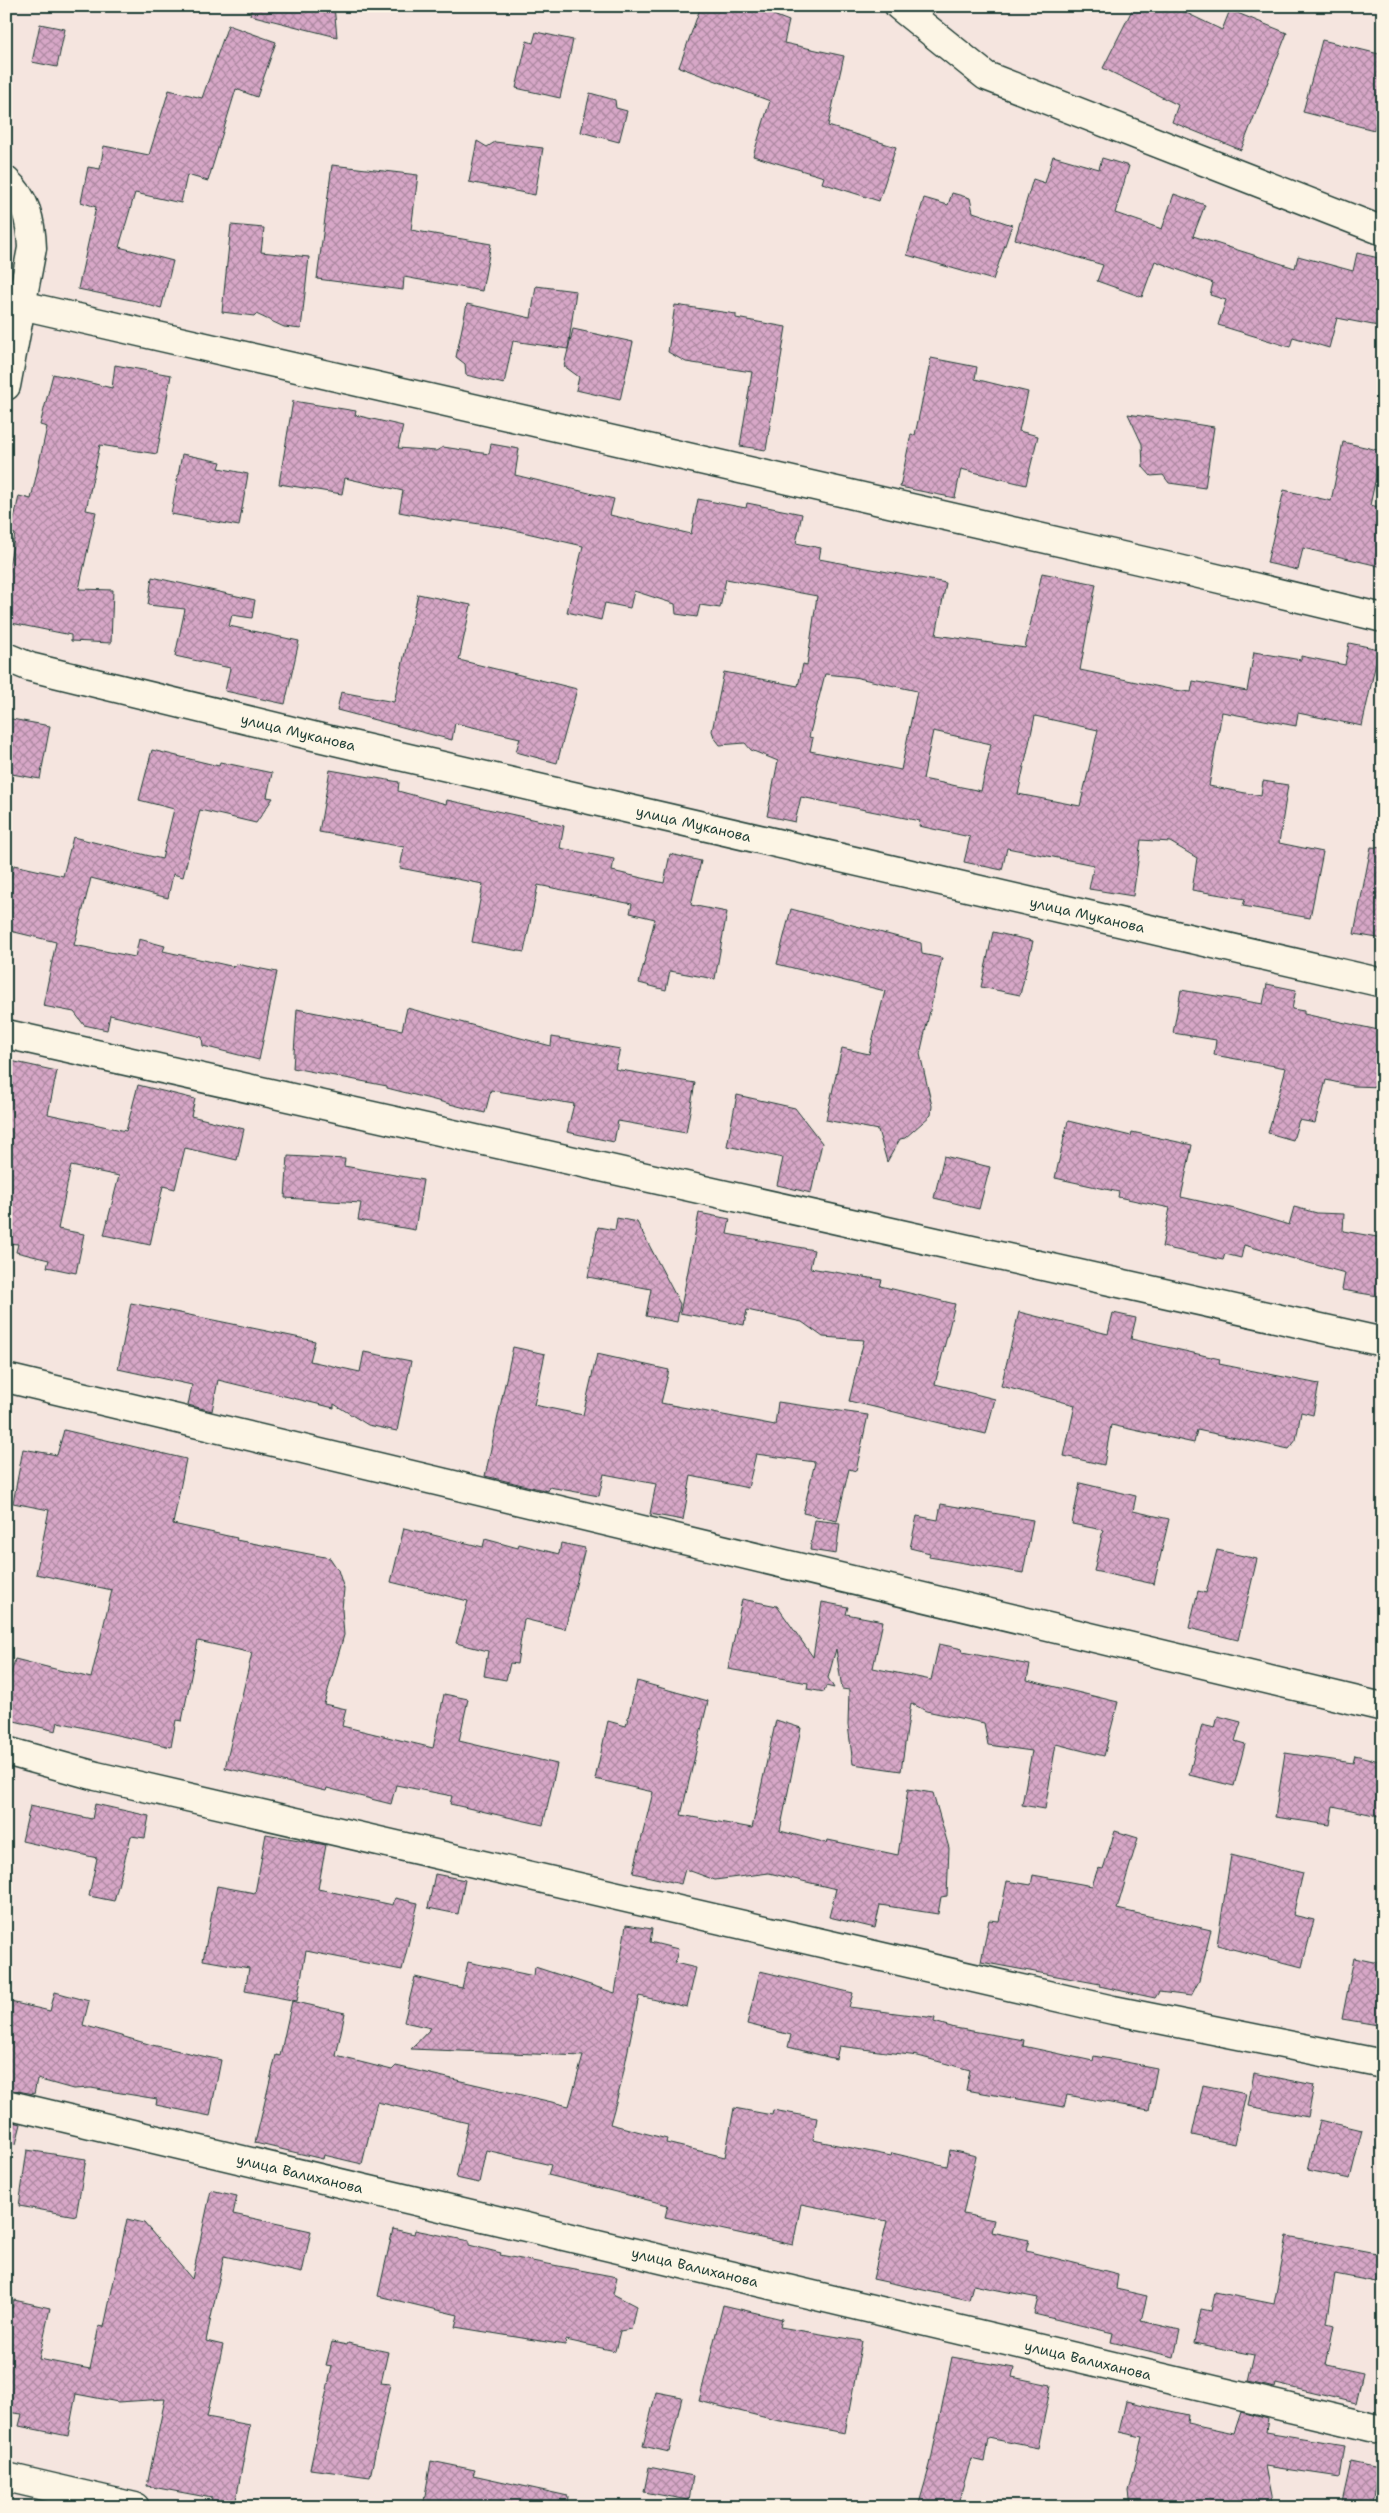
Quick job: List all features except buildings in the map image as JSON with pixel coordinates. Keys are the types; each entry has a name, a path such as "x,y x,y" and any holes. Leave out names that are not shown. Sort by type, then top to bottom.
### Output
{"street":[{"path":"899,6 986,76 1383,231"},
{"path":"6,181 22,198 31,225 32,248 6,386"},
{"path":"21,305 1165,566 1383,618"},
{"name":"улица Муканова","path":"6,657 30,667 313,736 1383,983"},
{"path":"6,1034 1383,1342"},
{"path":"6,1378 1383,1707"},
{"path":"6,1751 96,1776 1113,2010 1383,2064"},
{"name":"улица Валиханова","path":"6,2104 1383,2430"},
{"path":"6,2477 135,2507"}]}
